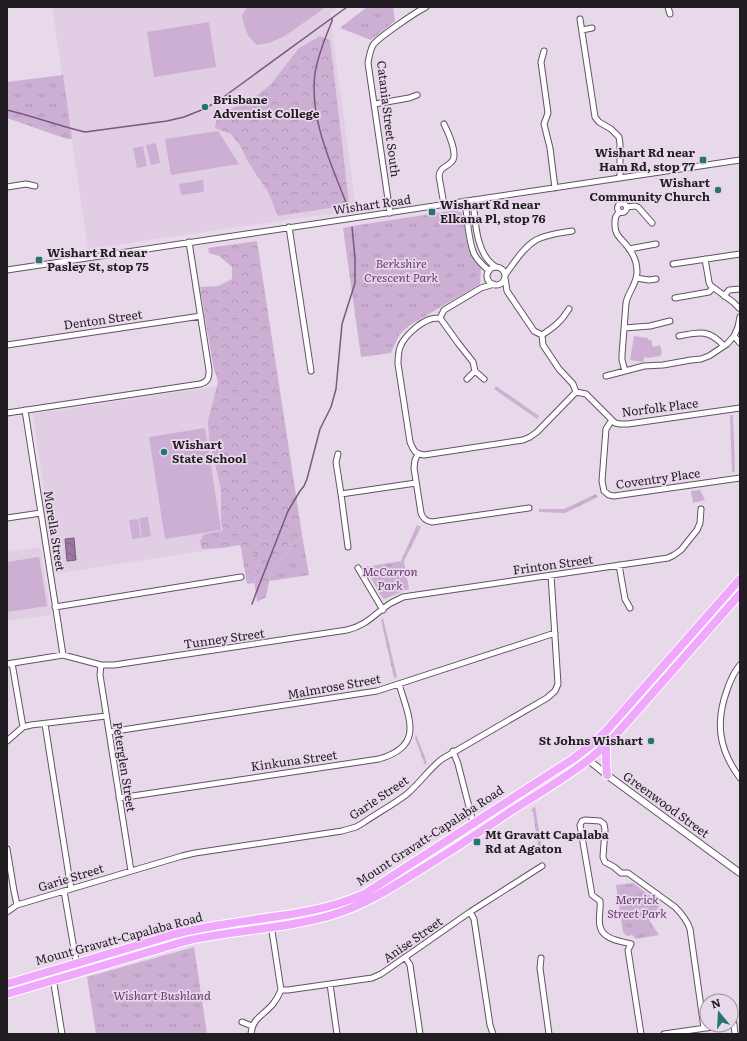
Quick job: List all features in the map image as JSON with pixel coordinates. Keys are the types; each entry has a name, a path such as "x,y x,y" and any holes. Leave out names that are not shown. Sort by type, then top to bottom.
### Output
{"highway":[{"name":"Mount Gravatt-Capalaba Road","path":"7,984 191,930 316,910 344,902 366,893 581,754 606,731 740,579"},
{"name":"Mount Gravatt-Capalaba Road","path":"7,994 186,941 317,919 347,910 383,892 476,834 588,760 606,745 740,594"},
{"path":"606,745 607,775"}],"street":[{"name":"Catania Street South","path":"390,213 368,63 373,45 380,38 426,7"},
{"path":"668,7 670,14"},
{"path":"580,19 595,117 599,122 618,134 620,140 620,178"},
{"path":"582,30 592,28"},
{"path":"544,51 541,62 548,113 544,124 550,148 555,188"},
{"path":"375,104 409,98 416,95"},
{"path":"444,124 450,135 454,153 453,159 442,169 439,176 444,205"},
{"name":"Wishart Road","path":"7,270 740,160"},
{"path":"7,187 26,184 35,186"},
{"path":"473,200 477,237 485,258 491,264 503,270 507,291"},
{"path":"465,201 473,251 481,264 488,271"},
{"path":"620,212 618,208 620,204 625,204 627,207 635,206 652,223"},
{"path":"625,371 622,355 627,298 635,284 637,272 636,264 629,249 615,231 615,217 620,212 626,211 627,207"},
{"path":"289,227 311,371"},
{"path":"440,318 444,310 481,288 502,282 513,265 526,249 535,241 553,234 572,231"},
{"path":"7,413 206,382 209,370 189,242"},
{"path":"629,249 656,244"},
{"path":"673,264 740,254"},
{"path":"705,259 709,282 713,288 739,308"},
{"path":"488,271 498,267 513,265"},
{"path":"481,288 487,278 488,271"},
{"path":"487,278 490,282 507,291"},
{"path":"636,278 649,280 656,279"},
{"path":"675,298 710,292 713,288"},
{"path":"724,296 729,290 740,289"},
{"name":"Norfolk Place","path":"507,291 534,331 542,335 543,345 559,369 573,384 576,392 586,394 612,420 620,424 628,424 740,408"},
{"path":"542,335 559,323 569,309"},
{"name":"Denton Street","path":"7,345 201,316"},
{"path":"606,376 644,366 663,365 701,359 709,356 724,346 734,336 740,317"},
{"path":"440,318 473,362 475,371 484,379"},
{"path":"440,318 430,319 412,330 405,338 398,353 398,364 410,442 414,451 418,454 424,455 523,440 537,432 576,392"},
{"path":"624,328 650,326 670,321"},
{"path":"679,336 697,332 708,334 718,339 724,346"},
{"path":"734,336 740,343"},
{"path":"467,379 475,371"},
{"name":"Morella Street","path":"25,410 63,656"},
{"name":"Coventry Place","path":"612,420 606,429 602,481 604,491 609,495 614,496 740,478"},
{"path":"338,454 336,462 348,547"},
{"path":"418,454 415,460 414,468 416,483 421,513 423,518 427,521 432,522 529,508"},
{"path":"341,494 416,483"},
{"name":"Frinton Street","path":"383,610 391,603 403,597 660,559 674,555 681,550 697,530 700,523 701,508"},
{"path":"7,518 41,513"},
{"path":"619,565 625,599 630,608"},
{"path":"358,568 383,610"},
{"name":"Garie Street","path":"7,912 17,905 194,853 342,831 356,827 406,794 417,785 435,764 454,751 547,698 555,691 558,684 551,575"},
{"path":"55,607 241,577"},
{"name":"Tunney Street","path":"63,656 101,665 114,665 347,630 364,624 383,610"},
{"name":"Malmrose Street","path":"109,732 365,694 554,633"},
{"path":"23,727 10,664 63,656"},
{"name":"Peterglen Street","path":"101,665 100,675 131,871"},
{"path":"740,665 729,683 723,700 720,716 720,733 724,750 732,767 740,778"},
{"name":"Kinkuna Street","path":"119,798 379,759 390,756 403,746 408,739 410,732 410,723 399,684"},
{"path":"7,742 23,727 106,716"},
{"path":"45,724 71,889"},
{"path":"454,751 476,834"},
{"name":"Greenwood Street","path":"581,754 607,775 740,873"},
{"path":"641,1034 628,950 631,944 610,938 603,933 600,926 600,901 592,895 590,889 580,825 582,821 600,821 604,824 603,857 605,862 621,873 628,873 682,913 690,929 699,993"},
{"path":"7,849 17,905"},
{"name":"Anise Street","path":"281,990 372,978 381,974 470,912 542,866"},
{"path":"64,891 78,972"},
{"path":"470,912 474,919 490,1025 493,1034"},
{"path":"251,1034 252,1026 256,1019 273,1004 281,990 270,918"},
{"path":"405,957 410,964 420,1034"},
{"path":"541,958 540,968 549,1034"},
{"path":"51,970 54,980 62,1034"},
{"path":"330,984 337,1034"},
{"path":"242,1022 252,1026"},
{"path":"664,1034 699,1029"}],"shaded area":[{"name":"Brisbane Adventist College","path":"52,7 338,7 330,14 356,210 88,249"},
{"name":"Wishart State School","path":"278,377 302,535 56,574 33,414"},
{"path":"40,547 51,615 7,621 7,552"}],"green space":[{"path":"247,7 326,7 285,36 269,43 257,45 246,32 244,25 242,16"},
{"path":"367,7 393,7 395,21 371,40 340,28"},
{"path":"209,22 216,67 154,77 147,32"},
{"path":"320,36 330,40 349,204 278,216 268,192 247,160 241,147 231,134 215,128 217,116 255,97 271,84 299,48"},
{"path":"63,75 72,139 67,139 7,118 7,82"},
{"path":"218,131 239,164 171,175 165,139"},
{"path":"156,143 160,163 151,165 146,145"},
{"path":"143,146 147,166 137,168 133,148"},
{"path":"203,180 204,192 181,195 179,184"},
{"name":"Berkshire Crescent Park","path":"456,210 462,213 470,254 481,268 480,284 410,325 399,335 391,353 361,357 343,228"},
{"path":"257,241 302,535 271,571 266,597 257,602 254,579 259,555 241,548 240,545 202,549 200,541 204,534 221,531 223,529 221,521 221,489 209,439 208,421 218,382 213,365 200,287 218,286 232,279 232,267 219,256 209,253 208,248"},
{"path":"634,336 648,338 648,340 651,340 653,347 660,345 662,353 661,356 647,358 645,356 643,362 630,360"},
{"path":"496,386 539,416 537,419 494,389"},
{"path":"730,415 733,415 735,471 732,473"},
{"path":"205,428 221,530 165,539 149,437"},
{"path":"700,490 705,500 693,503 691,491"},
{"path":"596,494 598,497 565,513 539,512 539,509 564,509"},
{"path":"148,517 151,536 142,538 139,518"},
{"path":"138,519 141,538 132,539 129,520"},
{"name":"McCarron Park","path":"417,525 421,527 404,561 409,589 384,599 365,567 401,561"},
{"path":"302,535 309,575 269,581 271,571"},
{"path":"241,548 259,555 254,583 247,584"},
{"path":"39,557 47,606 7,612 7,562"},
{"path":"383,618 397,677 394,678 381,620"},
{"path":"416,734 427,763 425,765 415,738"},
{"path":"535,806 542,849 539,852 533,812 531,810"},
{"name":"Merrick Street Park","path":"633,883 661,904 649,920 659,935 636,939 632,935 627,936 623,932 616,885"},
{"name":"Wishart Bushland","path":"194,947 207,1034 96,1034 87,977"}],"water":[{"path":"74,538 76,560 67,561 65,539"}],"waterway":[{"path":"7,110 85,132 167,121 184,117 204,109 218,101 347,7"},
{"path":"332,18 316,66 314,91 315,108 323,142 348,208"},
{"path":"252,604 288,511 307,479 320,429 331,407 336,389 342,324 355,283 355,258 352,227"}],"place":[{"name":"Brisbane Adventist College","path":"205,107"},
{"name":"Wishart Rd near Ham Rd, stop 77","path":"703,160"},
{"name":"Wishart Community Church","path":"718,190"},
{"name":"Wishart Rd near Elkana Pl, stop 76","path":"432,212"},
{"name":"Wishart Rd near Pasley St, stop 75","path":"39,260"},
{"name":"Wishart State School","path":"164,452"},
{"name":"St Johns Wishart","path":"651,741"},
{"name":"Mt Gravatt Capalaba Rd at Agaton","path":"477,842"}]}
